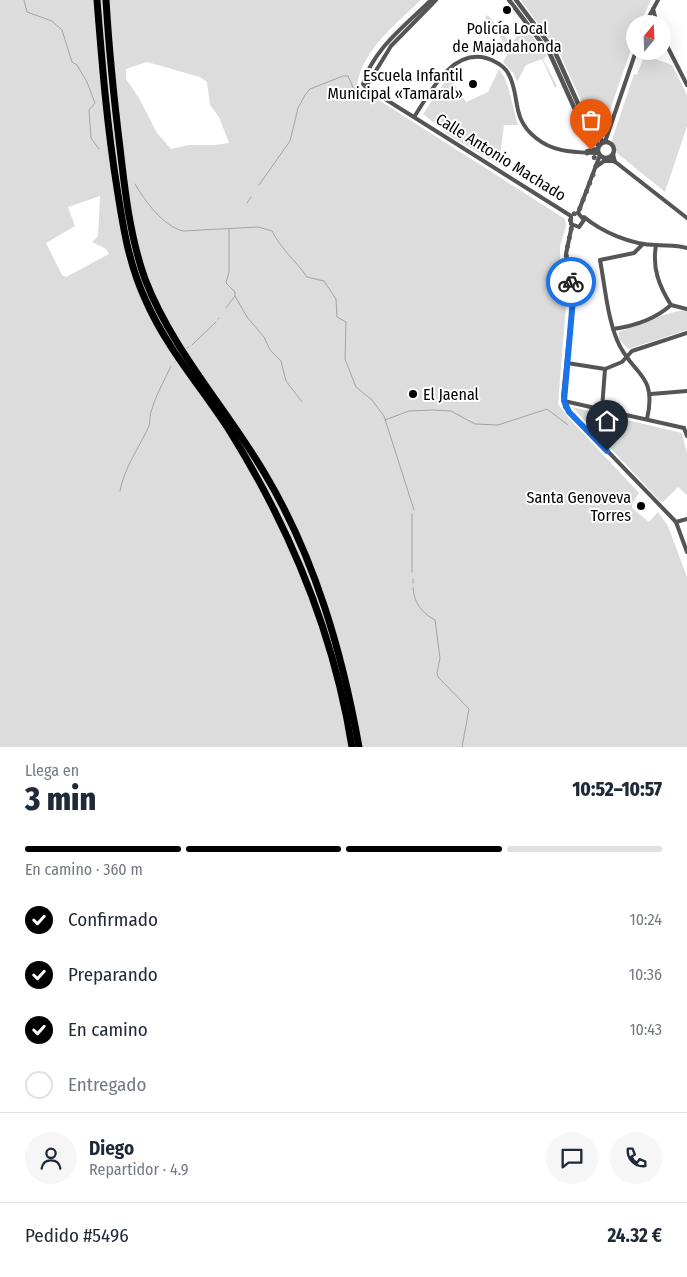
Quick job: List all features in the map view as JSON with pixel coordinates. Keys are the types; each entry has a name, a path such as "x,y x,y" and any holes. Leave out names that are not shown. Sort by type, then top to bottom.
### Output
{"highway":[{"path":"97,0 115,177 126,240 138,283 157,324 229,431 282,523 302,567 330,650 340,684 351,746"},
{"path":"106,0 123,175 133,239 146,280 164,319 189,360 237,428 289,519 324,602 345,675 359,747"}],"street":[{"path":"366,84 387,43 430,0"},
{"path":"366,84 391,46 436,0"},
{"path":"509,0 550,54 576,113 615,162 687,218"},
{"path":"516,0 555,52 583,115 602,144"},
{"path":"649,15 658,0"},
{"path":"652,9 654,15"},
{"path":"671,54 687,85"},
{"path":"414,117 437,83 454,66 463,59 479,56 498,63 508,72 518,113 534,137 556,150 567,152 591,151 602,144 613,146 611,156"},
{"path":"633,60 578,213 571,216 570,221 572,225 566,254 573,299 564,401 569,412 676,522 687,552"},
{"name":"Calle Antonio Machado","path":"366,84 414,117 571,216"},
{"path":"591,151 602,144"},
{"path":"591,151 596,167"},
{"path":"596,167 607,161 615,162"},
{"path":"578,213 596,226 623,238 643,244 656,246 672,244 687,248"},
{"path":"569,237 580,227 584,218"},
{"path":"572,225 580,227 596,226"},
{"path":"643,244 634,254 600,260 613,329 618,343 642,374 651,394 647,419"},
{"path":"656,246 654,260 660,290 671,305 687,308"},
{"path":"613,329 631,326 658,317 671,305"},
{"path":"567,364 605,369 614,367 632,351 687,333"},
{"path":"602,409 605,369"},
{"path":"651,394 687,390"},
{"path":"564,401 686,427 687,436"},
{"path":"676,522 687,519"}],"shaded area":[{"path":"0,0 421,0 391,28 373,49 360,73 357,86 565,219 566,226 560,246 560,257 567,293 558,404 639,493 632,504 632,508 649,522 658,512 668,526 687,577 687,747 0,747","holes":["147,62 200,77 207,82 210,105 219,117 229,143 189,145 171,149 157,133 139,98 126,79 126,69","100,196 98,236 92,242 106,249 109,254 66,277 62,275 46,243 75,226 68,207"]},
{"path":"521,0 651,0 644,15 626,15 627,60 602,133 592,124 560,54"},
{"path":"488,15 508,40 513,43 523,24 547,56 543,59 557,86 555,88 542,59 526,65 517,82 514,74 503,62 510,50 485,17"},
{"path":"643,60 658,60 672,65 687,95 687,126 665,192 617,153 612,140 634,74 637,75"},
{"path":"499,69 508,88 518,125 504,125 499,165 449,135 423,114 449,76 466,102 488,92"},
{"path":"687,310 687,330 628,349 619,339 619,332 662,316"},
{"path":"572,407 682,433 687,454 687,495 678,487 663,502 659,500"}],"waterway":[{"path":"24,0 27,12 52,21 62,30 72,62 77,65 87,82 95,103 89,110 91,138 99,149"},
{"path":"259,185 290,141 298,108 310,89 343,76 348,76 358,99"},
{"path":"135,184 155,212 168,224 183,231 258,227 272,231 280,244 307,277 324,281 336,299 337,317 346,322 345,359 356,387 372,400 384,416 414,510"},
{"path":"247,203 251,197"},
{"path":"226,308 235,296 235,292 226,283 229,272 229,229"},
{"path":"235,296 247,317 264,337 270,350 281,361 286,381 302,402"},
{"path":"192,345 216,322"},
{"path":"120,491 128,466 149,426 150,414 171,366"},
{"path":"385,420 409,411 432,410 451,411 475,424 498,425 547,409 568,425"},
{"path":"412,514 412,572"},
{"path":"413,588 415,598 420,607 435,620 440,658 438,677 469,709 462,747"}],"way so far":[{"path":"571,282 567,264 566,245 572,225 570,223 571,216 574,213 578,213 596,167 594,156 591,153 585,152 591,150"}],"place":[{"name":"Policía Local de Majadahonda","path":"507,10"},
{"name":"Escuela Infantil Municipal «Tamaral»","path":"473,84"},
{"name":"El Jaenal","path":"413,394"},
{"name":"Santa Genoveva Torres","path":"641,506"}],"route":[{"path":"571,282 573,299 564,401 569,412 607,451"}]}
